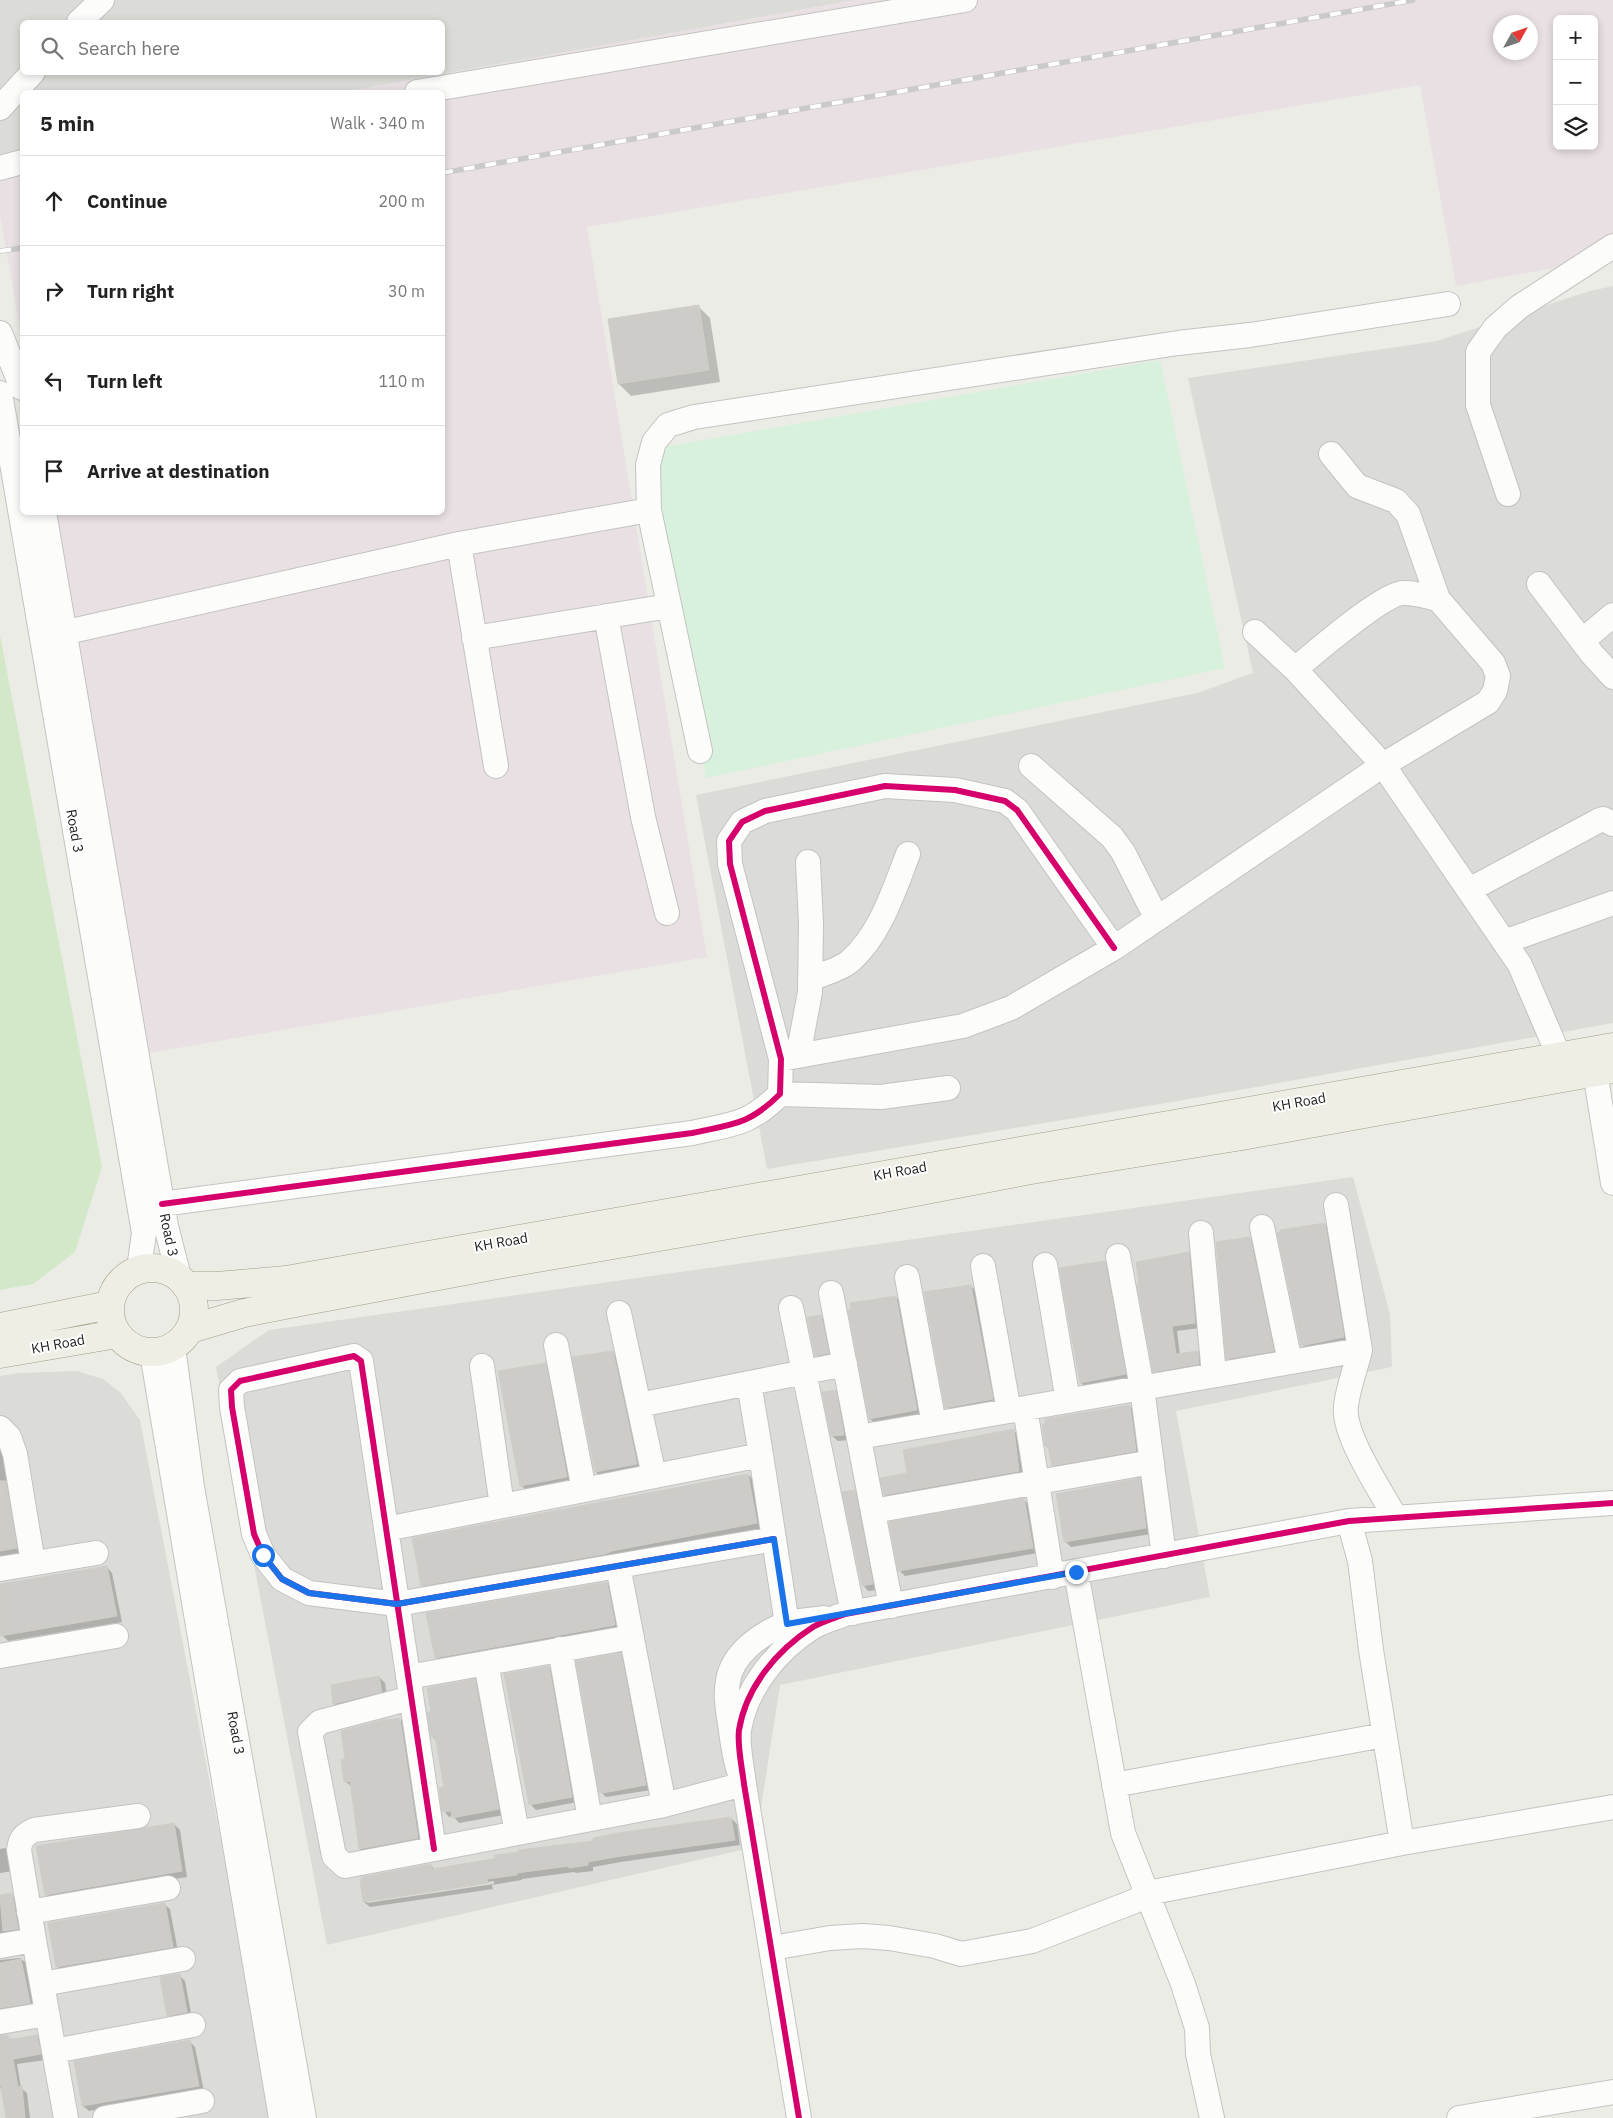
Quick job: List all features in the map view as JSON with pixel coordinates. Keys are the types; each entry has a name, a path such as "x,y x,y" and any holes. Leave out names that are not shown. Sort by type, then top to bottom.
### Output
{"main road":[{"name":"KH Road","path":"182,1281 217,1286 286,1280 1559,1056 1603,1060"},
{"name":"KH Road","path":"172,1343 244,1313 295,1302 488,1266 879,1200 1031,1170 1242,1136 1603,1060"},
{"path":"158,1268 182,1281 193,1307 172,1343 138,1350 126,1344 117,1334 110,1320 110,1305 119,1283 139,1269 158,1268"},
{"name":"KH Road","path":"0,1327 110,1305"},
{"name":"KH Road","path":"0,1354 117,1334"}],"street":[{"path":"82,20 102,0"},
{"path":"428,90 931,2 965,0"},
{"path":"0,108 30,75"},
{"path":"0,168 20,163"},
{"path":"1508,494 1478,405 1478,352 1495,328 1518,307 1611,252"},
{"path":"700,751 649,510 648,465 654,442 668,425 694,417 1178,342 1250,335 1448,304"},
{"path":"0,334 20,383"},
{"name":"Road 3","path":"0,393 20,484"},
{"path":"789,1057 964,1026 1011,1008 1114,948 1383,765 1488,702 1495,691 1498,676 1492,663 1438,599 1408,514 1396,501 1357,486 1331,454"},
{"path":"53,635 459,544 649,510"},
{"name":"Road 3","path":"27,515 53,635 162,1204 182,1281"},
{"name":"Road 3","path":"44,515 53,635 144,1233 139,1269"},
{"path":"459,544 496,766"},
{"path":"1539,584 1582,641 1613,677"},
{"path":"1295,669 1350,624 1390,598 1403,592 1438,599"},
{"path":"474,638 669,606"},
{"path":"1582,641 1613,615"},
{"path":"606,616 643,816 667,913"},
{"path":"1255,632 1295,669 1383,765 1520,965 1559,1056"},
{"path":"1031,766 1112,837 1122,852 1157,919"},
{"path":"789,1057 730,864 729,841 742,822 765,811 885,786 955,790 1005,801 1017,810 1023,818 1114,948"},
{"path":"1469,890 1598,821 1604,819 1613,824"},
{"path":"810,979 848,962 868,941 892,895 908,854"},
{"path":"162,1204 692,1133 746,1120 762,1112 780,1094 789,1057 810,992 811,924 808,862"},
{"path":"1504,942 1613,903"},
{"path":"1603,1060 1613,1183"},
{"path":"780,1094 881,1097 948,1088"},
{"path":"1336,1205 1360,1350 1345,1406 1347,1423 1353,1440 1395,1517"},
{"path":"1262,1227 1290,1362"},
{"path":"1201,1233 1214,1376"},
{"path":"1118,1256 1142,1388 1164,1556"},
{"path":"1045,1265 1068,1401"},
{"path":"983,1266 1036,1482 1052,1577"},
{"path":"907,1277 934,1424"},
{"path":"831,1293 891,1606"},
{"path":"790,1308 804,1372 849,1613"},
{"path":"619,1313 654,1476"},
{"name":"Road 3","path":"172,1343 281,2118"},
{"name":"Road 3","path":"172,1343 192,1487 304,2118"},
{"path":"556,1344 584,1490"},
{"path":"859,1437 1360,1350"},
{"path":"434,1849 397,1604 361,1361 358,1357 336,1359 240,1381 232,1390 232,1407 254,1534 263,1555 282,1579 309,1593 397,1604 774,1539"},
{"path":"639,1405 845,1364"},
{"path":"482,1366 502,1506"},
{"path":"749,1383 787,1624"},
{"path":"0,1428 8,1437 15,1454 33,1563"},
{"path":"386,1529 761,1455"},
{"path":"873,1512 1152,1462"},
{"path":"744,1784 738,1771 733,1745 728,1707 728,1681 733,1666 744,1650 764,1634 787,1624 1052,1577 1349,1521 1602,1506 1613,1503"},
{"path":"1349,1521 1360,1561 1371,1650 1402,1843"},
{"path":"0,1569 96,1553"},
{"path":"618,1566 664,1805"},
{"path":"1076,1572 1123,1833 1148,1893 1197,2028 1198,2054 1212,2118"},
{"path":"799,2118 744,1784 739,1732 746,1702 762,1674 788,1646 814,1626 849,1613"},
{"path":"0,1656 116,1636"},
{"path":"632,1637 486,1663 410,1687 320,1722 310,1732 310,1739 334,1856 345,1866 353,1866 664,1805 744,1784"},
{"path":"560,1650 590,1819"},
{"path":"486,1663 518,1833"},
{"path":"1114,1785 1384,1735"},
{"path":"772,1948 830,1938 863,1936 889,1938 935,1946 961,1954 1032,1941 1135,1901 1148,1893 1402,1843 1613,1807"},
{"path":"66,2118 19,1850 20,1842 24,1835 34,1830 138,1816"},
{"path":"30,1912 168,1888"},
{"path":"0,1946 34,1940"},
{"path":"42,1984 183,1959"},
{"path":"0,2022 48,2014"},
{"path":"54,2051 193,2025"},
{"path":"1460,2118 1512,2114 1613,2092"},
{"path":"105,2118 202,2101"}],"shaded area":[{"path":"0,0 855,0 445,74 445,20 20,20 20,75 438,75 355,90 20,90 20,151 0,155"},
{"path":"855,0 1613,0 1613,257 1456,286 1420,85 587,227 707,957 149,1053 71,636 51,515 445,515 445,90 355,90"},
{"path":"20,151 20,330 0,215 0,155"},
{"path":"1613,286 1613,1023 1178,1101 767,1169 696,795 1197,693 1253,673 1188,378 1437,341 1590,291"},
{"path":"1353,1177 1390,1314 1392,1367 1176,1411 1210,1597 780,1685 755,1847 327,1945 216,1367 269,1330"},
{"path":"77,1371 103,1379 120,1392 140,1420 247,1976 269,2118 0,2118 0,1376 19,1373"}],"green space":[{"path":"1160,360 1225,668 706,778 652,449"},
{"path":"0,635 102,1167 75,1252 33,1284 0,1290"}],"building":[{"path":"699,305 709,370 618,384 608,319"},
{"path":"1325,1223 1344,1337 1301,1346 1277,1233 1280,1230"},
{"path":"1250,1237 1274,1351 1226,1359 1216,1242"},
{"path":"1189,1252 1195,1323 1172,1326 1176,1354 1198,1351 1199,1364 1153,1372 1137,1284 1139,1284 1136,1262"},
{"path":"1105,1261 1126,1374 1080,1383 1059,1268"},
{"path":"971,1285 993,1399 945,1408 924,1292"},
{"path":"896,1296 917,1410 869,1419 848,1310 851,1309 850,1303"},
{"path":"821,1315 829,1353 815,1356 807,1317"},
{"path":"613,1351 637,1464 595,1472 572,1357"},
{"path":"546,1363 567,1477 520,1486 498,1371"},
{"path":"836,1390 844,1435 831,1436 822,1392"},
{"path":"1130,1405 1136,1451 1052,1466 1048,1446 1045,1446 1042,1424 1045,1424 1045,1419"},
{"path":"1014,1429 1019,1471 884,1495 880,1478 907,1473 903,1450"},
{"path":"748,1474 757,1523 612,1551 605,1554 421,1586 412,1538"},
{"path":"1140,1478 1146,1528 1064,1542 1056,1494"},
{"path":"0,1481 6,1481 17,1548 0,1551"},
{"path":"855,1490 873,1584 862,1586 842,1492"},
{"path":"1024,1498 1033,1548 898,1571 889,1522"},
{"path":"107,1566 117,1616 0,1636 0,1584"},
{"path":"607,1582 615,1625 435,1658 426,1613"},
{"path":"621,1653 646,1785 603,1793 599,1792 576,1661"},
{"path":"549,1666 572,1797 529,1805 504,1674"},
{"path":"379,1676 382,1692 333,1704 331,1685"},
{"path":"475,1679 499,1809 452,1818 451,1811 442,1812 439,1788 444,1787 435,1736 431,1737 427,1712 431,1712 427,1688"},
{"path":"400,1718 418,1838 359,1849 350,1781 344,1782 341,1760 345,1759 341,1731 386,1719 386,1721"},
{"path":"731,1817 735,1840 615,1857 588,1862 588,1865 569,1868 569,1866 517,1873 517,1875 487,1879 488,1883 363,1902 360,1879 363,1879 362,1877 431,1864 432,1869 495,1859 495,1855 519,1852 519,1850 593,1841 593,1838 618,1833"},
{"path":"174,1823 182,1871 45,1895 36,1846"},
{"path":"12,1893 18,1929 3,1931 0,1895"},
{"path":"165,1903 173,1947 56,1967 48,1923"},
{"path":"21,1959 30,2003 0,2008 0,1963"},
{"path":"180,1974 187,2012 167,2016 160,1977"},
{"path":"0,2035 8,2035 9,2038 14,2039 37,2035 41,2054 13,2059 18,2087 22,2086 25,2118 6,2118 0,2081"},
{"path":"190,2040 199,2086 82,2106 74,2061"}],"railway":[{"path":"445,172 1413,0"},
{"path":"0,251 20,248"}],"cycle path":[{"path":"162,1204 692,1133 740,1122 759,1112 780,1094 781,1059 730,864 729,841 742,822 765,811 885,786 955,790 1005,801 1017,810 1114,948"},
{"path":"434,1849 361,1361 354,1356 240,1381 231,1390 232,1407 254,1534 263,1555 282,1579 309,1593 397,1604 774,1539"},
{"path":"799,2118 744,1784 739,1750 739,1730 748,1699 765,1671 800,1636 825,1621 845,1614 1349,1521 1613,1503"}],"route":[{"path":"263,1555 282,1579 296,1588 309,1593 397,1604 774,1539 787,1624 1076,1572"}]}
